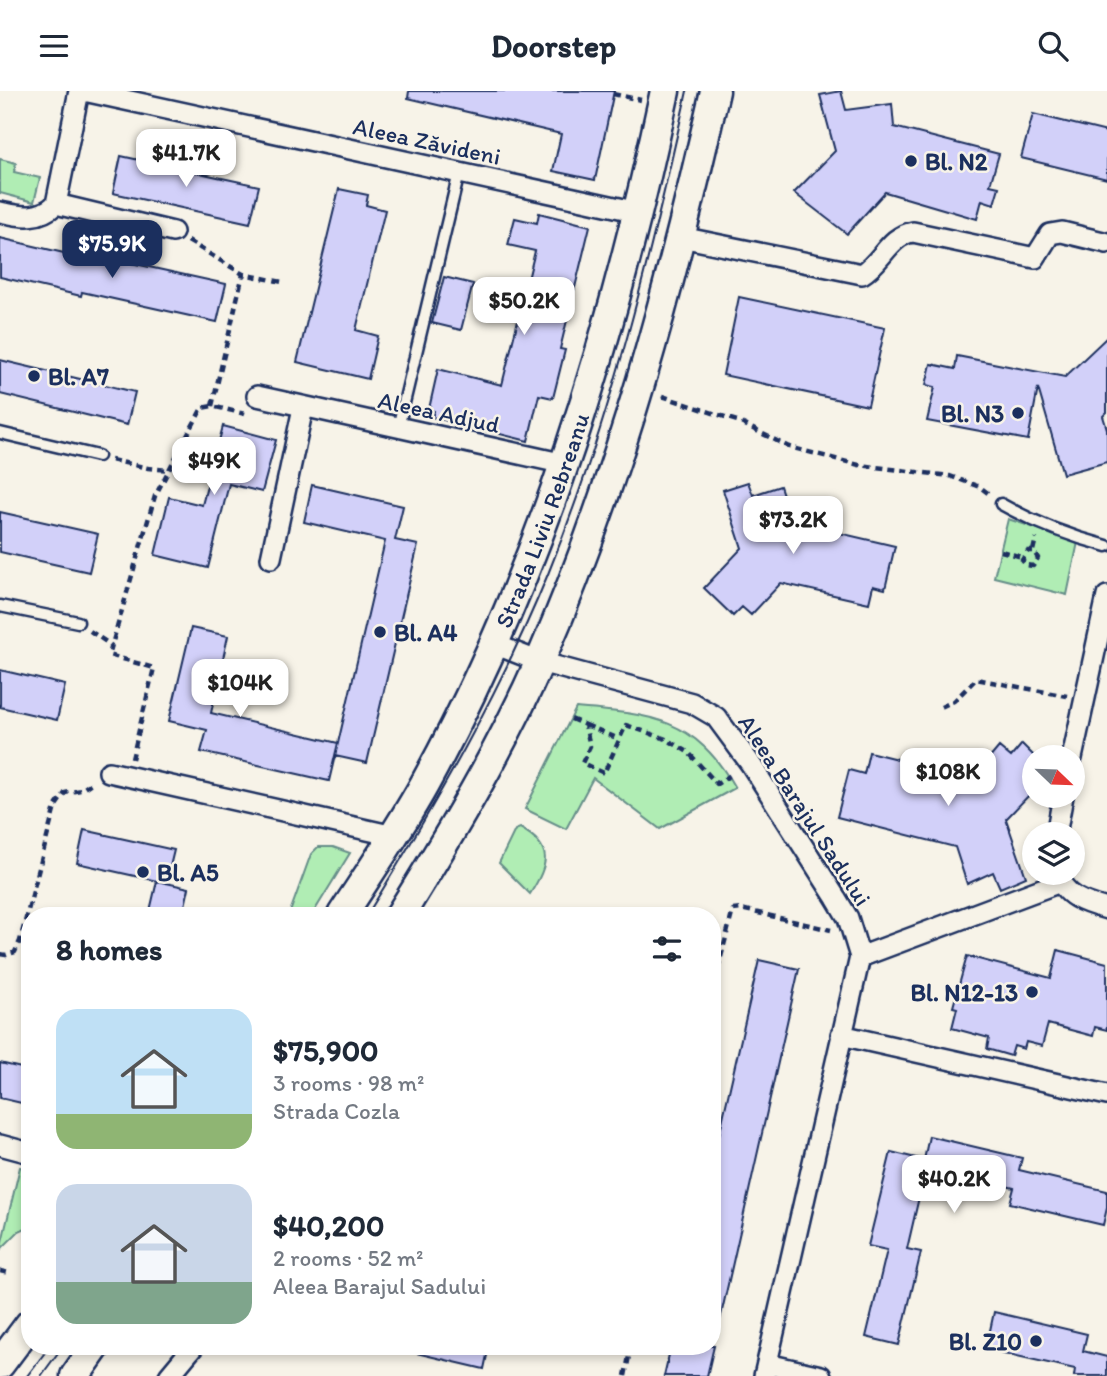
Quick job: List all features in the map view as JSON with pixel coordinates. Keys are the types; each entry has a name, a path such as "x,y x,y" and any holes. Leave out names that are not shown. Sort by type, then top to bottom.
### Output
{"street":[{"name":"Aleea Zăvideni","path":"56,204 82,91 638,212"},
{"name":"Strada Liviu Rebreanu","path":"347,907 394,836 453,731 524,577 565,464 610,323 638,212 664,91"},
{"name":"Strada Liviu Rebreanu","path":"405,907 474,792 540,662 578,571 640,389 681,237 715,91"},
{"path":"0,212 24,217 45,215 56,204 173,232"},
{"path":"681,237 862,274 872,268 894,240 913,232 1035,258 1050,234 1062,233 1107,243"},
{"name":"Aleea Adjud","path":"257,397 565,464"},
{"path":"271,558 303,408"},
{"path":"1075,745 1107,596"},
{"name":"Aleea Barajul Sadului","path":"495,644 540,662 699,706 716,717 750,763 842,908 855,936 860,957 765,1370"},
{"path":"109,772 394,836"},
{"path":"860,957 1041,885"},
{"path":"1064,885 1070,895 1090,905 1107,909"},
{"path":"841,1035 1107,1095"},
{"path":"0,1145 21,1151"},
{"path":"0,1364 21,1336"},
{"path":"75,1376 90,1355"},
{"path":"169,1376 186,1355"},
{"path":"765,1370 821,1376"}],"lane":[{"path":"398,428 459,173"},
{"path":"0,433 98,456"},
{"path":"1001,504 1066,535 1107,546"},
{"path":"0,606 78,622"}],"path":[{"path":"173,232 243,274 282,282"},
{"path":"212,407 243,274"},
{"path":"640,389 737,421 789,447 859,465 950,476 980,487 1001,504"},
{"path":"138,778 131,756 154,668 109,655 155,496 202,408 212,407 251,415 257,397"},
{"path":"98,456 148,468 169,470"},
{"path":"1033,551 1040,524"},
{"path":"1000,551 1022,557"},
{"path":"1033,551 1038,558 1033,566 1024,564 1022,557 1025,552 1033,551"},
{"path":"78,622 112,646"},
{"path":"941,707 954,701 976,679 1085,699"},
{"path":"571,719 619,739"},
{"path":"585,725 590,745 582,764 604,773 626,725 666,739 688,752 717,783 750,763"},
{"path":"29,907 55,807 65,793 81,790 109,772"},
{"path":"721,957 733,910 741,909 855,936"},
{"path":"0,954 15,952 21,937"},
{"path":"0,1271 9,1273"},
{"path":"625,1376 629,1355"}],"green space":[{"path":"0,159 16,163 14,172 40,178 34,202 0,193"},
{"path":"1008,519 1078,542 1067,595 994,577"},
{"path":"576,708 648,717 687,733 704,746 720,764 735,788 660,829 593,778 566,829 525,809"},
{"path":"520,828 539,842 545,858 541,875 530,894 499,863 515,830"},
{"path":"318,847 333,847 350,853 317,907 292,907 311,854"},
{"path":"20,1167 21,1167 21,1230 0,1250"}],"building":[{"path":"409,91 614,91 595,180 553,171 561,134 408,98"},
{"name":"Bl. N2","path":"841,91 846,110 892,104 894,127 999,154 990,185 999,187 994,204 982,200 977,219 885,192 847,234 794,193 835,151 820,95"},
{"path":"1033,114 1107,132 1107,179 1021,158"},
{"path":"121,156 259,186 250,223 113,193"},
{"path":"339,189 368,195 366,205 385,210 356,330 378,336 368,379 297,362"},
{"path":"539,213 590,226 560,349 565,350 553,398 539,395 528,441 432,417 434,411 429,409 438,369 502,385 535,251 508,245 515,218 537,223"},
{"path":"0,238 98,261 99,256 226,284 217,322 82,292 81,296 0,277"},
{"path":"444,277 473,284 461,330 432,323"},
{"path":"739,297 885,328 868,406 723,375"},
{"name":"Bl. N3","path":"1107,337 1107,412 1103,416 1107,429 1107,462 1063,474 1038,388 1028,440 927,421 935,387 926,385 931,364 955,369 957,356 1065,377"},
{"name":"Bl. A7","path":"0,360 135,392 127,425 0,394"},
{"path":"223,426 276,440 262,492 229,484 208,568 155,555 169,497 202,505"},
{"path":"748,482 753,495 780,486 792,522 895,546 885,589 873,586 869,603 781,583 751,615 742,607 733,616 704,588 742,548 723,490"},
{"path":"312,485 403,506 395,540 418,545 367,763 335,756 385,541 304,522"},
{"path":"0,512 98,534 89,572 0,552"},
{"path":"191,628 228,636 211,713 338,743 329,781 201,752 207,730 169,721"},
{"path":"0,670 65,685 57,720 0,707"},
{"path":"1022,744 1022,802 1006,819 1022,865 1022,879 1000,888 993,872 967,884 955,847 837,817 849,770 864,774 869,752 973,778 999,747 1011,757"},
{"name":"Bl. A5","path":"84,830 174,850 166,883 77,863"},
{"path":"157,881 189,888 185,907 151,907"},
{"name":"Bl. N12-13","path":"1058,950 1107,963 1107,1030 1095,1027 1093,1036 1048,1024 1042,1046 1026,1042 1024,1049 1014,1046 1011,1056 987,1049 989,1038 952,1028 957,1008 953,1007 967,956 1051,978"},
{"path":"759,960 799,969 721,1316 721,1127"},
{"path":"0,1063 21,1068 21,1103 0,1098"},
{"path":"929,1136 1022,1158 1019,1170 1107,1191 1107,1208 1103,1225 1010,1203 1014,1188 926,1167 907,1249 921,1252 899,1345 866,1337 887,1250 868,1246 891,1152 924,1160"},
{"name":"Bl. Z10","path":"994,1312 1087,1334 1083,1351 1107,1357 1107,1376 1074,1376 1075,1369 986,1349"},
{"path":"424,1355 487,1355 484,1369"},
{"path":"669,1355 712,1355 707,1376 664,1376"}],"tram line":[{"path":"372,907 487,706 529,619 571,515 628,335 687,91"},
{"path":"27,1376 43,1355"},
{"path":"41,1376 56,1355"}],"place":[{"name":"Bl. N2","path":"911,161"},
{"name":"Bl. A7","path":"34,376"},
{"name":"Bl. N3","path":"1018,413"},
{"name":"Bl. A4","path":"380,632"},
{"name":"Bl. A5","path":"143,872"},
{"name":"Bl. N12-13","path":"1032,992"},
{"name":"Bl. Z10","path":"1036,1341"}]}
